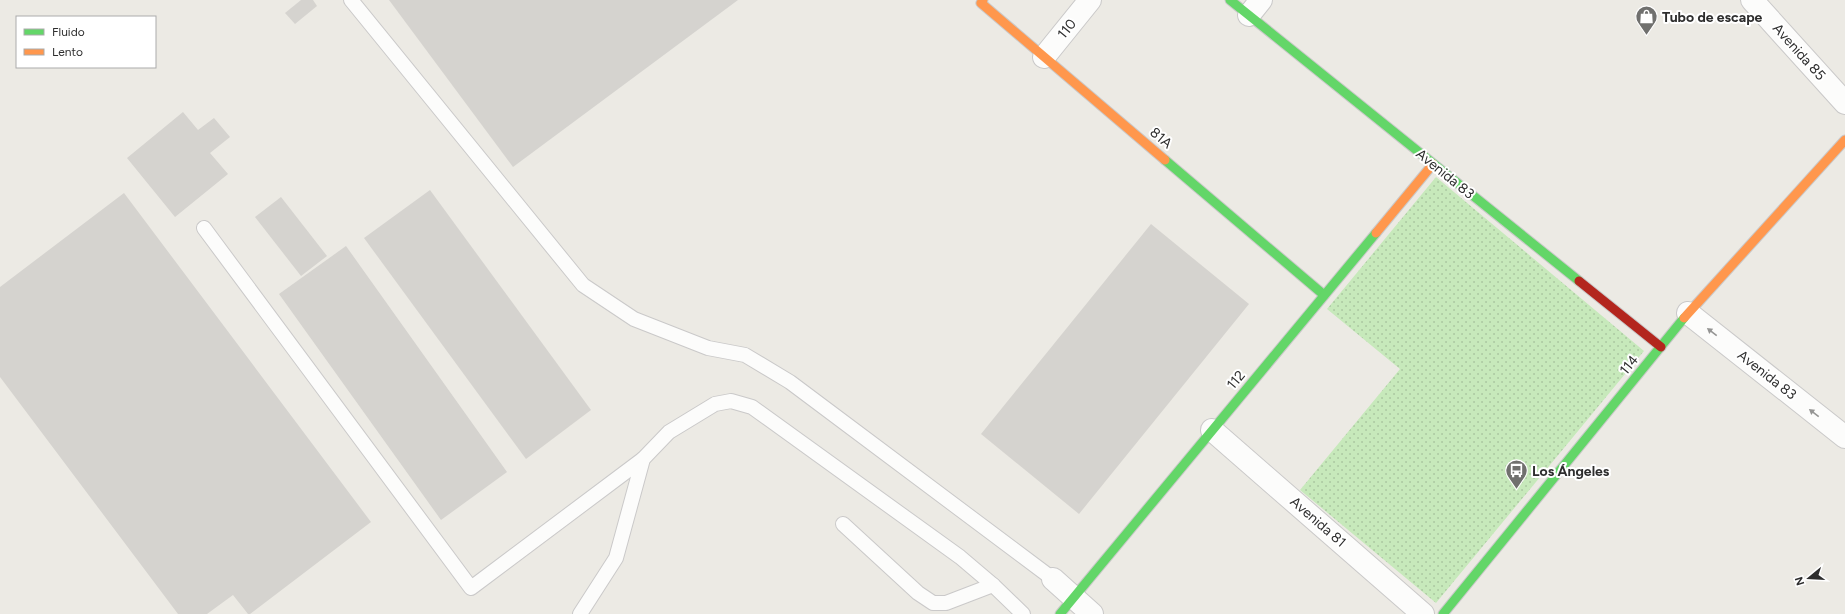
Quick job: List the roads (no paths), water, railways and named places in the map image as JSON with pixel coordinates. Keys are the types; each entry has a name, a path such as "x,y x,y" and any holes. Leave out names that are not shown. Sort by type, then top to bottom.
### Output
{"street":[{"name":"110","path":"1044,57 1090,0"},
{"name":"Avenida 83","path":"1230,0 1255,8 1433,164 1661,347"},
{"name":"Avenida 85","path":"1752,0 1845,103"},
{"name":"81A","path":"982,1 1044,57 1324,295"},
{"name":"114","path":"1443,614 1688,313 1845,140"},
{"name":"112","path":"1067,606 1433,164"},
{"name":"Avenida 83","path":"1688,313 1845,437"},
{"name":"Avenida 81","path":"1212,430 1423,614"},
{"path":"1053,579 1067,606 1092,614"}],"lane":[{"path":"351,0 583,285 634,319 708,348 745,355 790,382 1053,579"},
{"path":"204,228 471,588 643,459 669,432 715,404 731,401 752,407 960,557 1023,614"},
{"path":"580,614 616,558 643,459"},
{"path":"843,524 918,593 932,603 946,603 993,586"}],"place":[{"name":"Tubo de escape","path":"1646,36"},
{"name":"Los Ángeles","path":"1517,490"}]}
